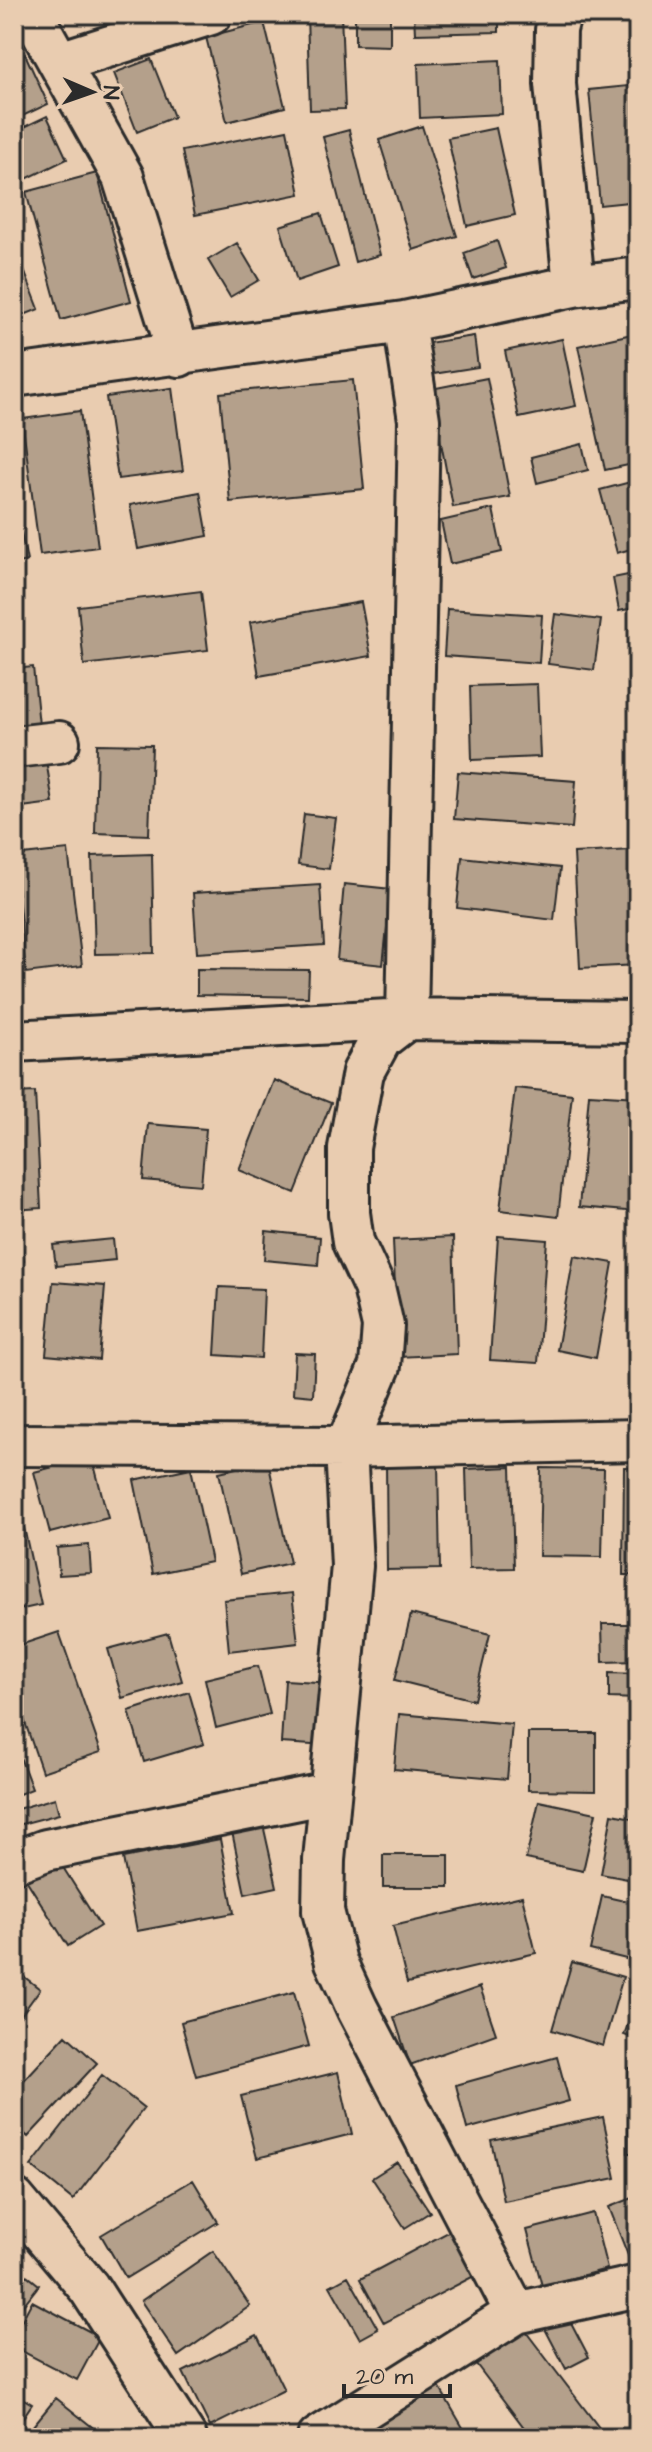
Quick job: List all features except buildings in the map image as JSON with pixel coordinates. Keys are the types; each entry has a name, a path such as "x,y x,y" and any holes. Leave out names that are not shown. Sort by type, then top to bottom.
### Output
{"street":[{"path":"32,14 123,177 179,356"},
{"path":"60,62 211,14"},
{"path":"560,14 556,30 555,84 574,286"},
{"path":"14,376 179,356 404,322 574,286 638,278"},
{"path":"404,322 419,420 407,1019"},
{"path":"14,747 59,742"},
{"path":"407,1019 381,1039 363,1072 349,1148 349,1213 353,1242 374,1287 383,1326 380,1366 346,1447 352,1566 338,1730 329,1793 323,1911 336,1962 516,2313"},
{"path":"14,1041 407,1019 638,1022"},
{"path":"14,1445 346,1447 638,1440"},
{"path":"14,1862 46,1850 329,1793"},
{"path":"14,2199 89,2288 186,2438"},
{"path":"318,2438 516,2313 638,2286"}]}
